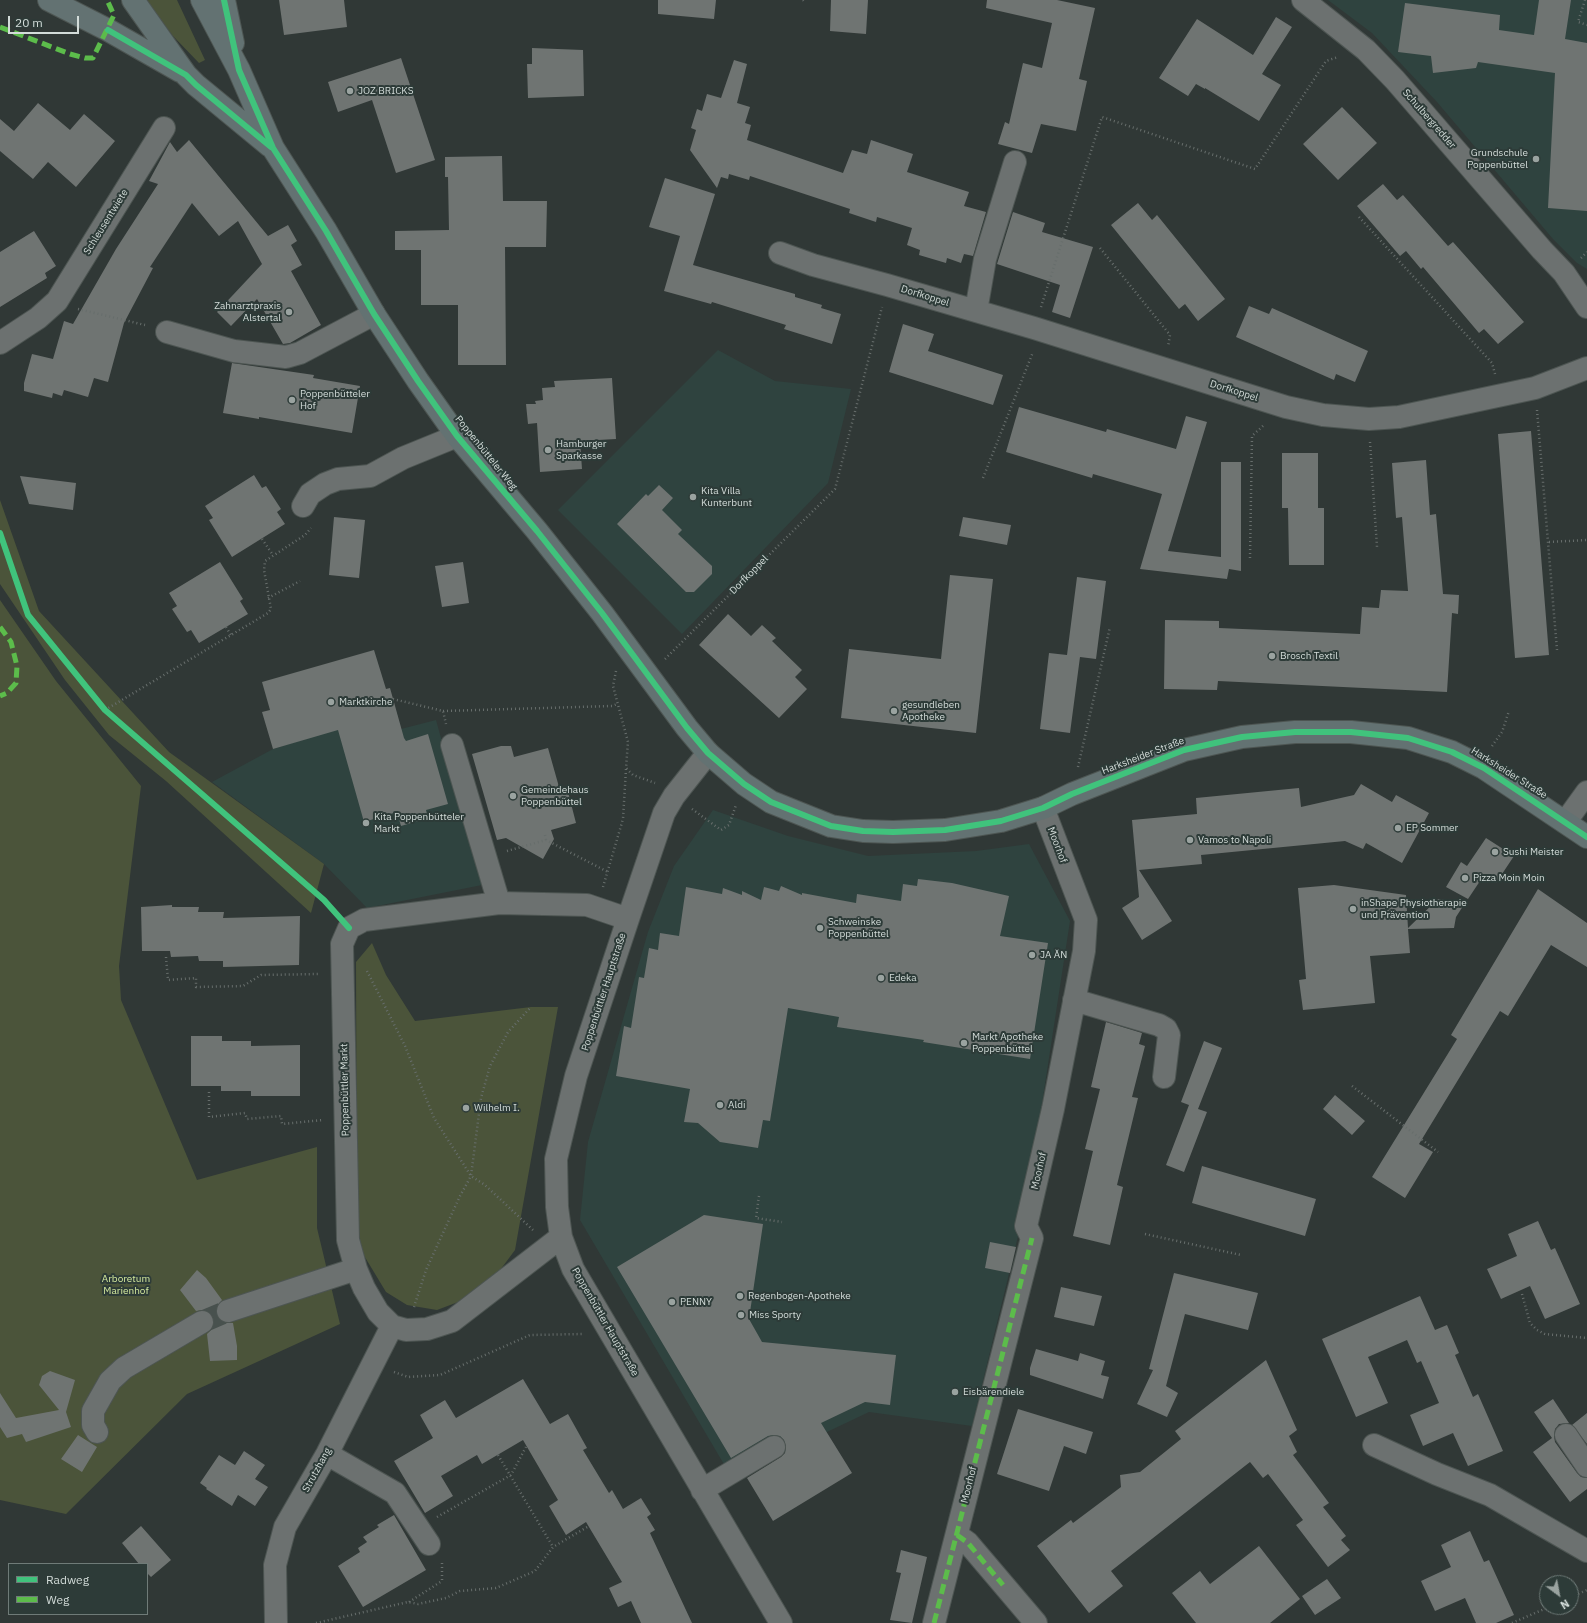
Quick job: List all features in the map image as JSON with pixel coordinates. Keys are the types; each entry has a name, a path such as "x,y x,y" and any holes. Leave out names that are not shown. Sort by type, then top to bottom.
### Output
{"main road":[{"path":"49,0 108,30 186,75"},
{"name":"Poppenbütteler Weg","path":"133,0 186,75 196,85 273,148"},
{"name":"Poppenbütteler Weg","path":"202,0 239,70 273,148 326,231 374,314 418,381 458,436 537,531 623,640 708,753"},
{"path":"224,0 239,70"},
{"name":"Harksheider Straße","path":"708,753 744,784 771,802 831,826 863,831 893,832 945,830 1002,821 1043,808 1072,794 1184,750 1242,737 1295,732 1351,732 1408,738 1452,752 1480,766 1566,821 1587,837"}],"street":[{"name":"Schulbergredder","path":"1303,0 1366,50 1395,80 1542,250 1564,273 1587,307"},
{"name":"Schleusentwiete","path":"0,343 38,318 57,301 164,128"},
{"path":"976,311 985,259 1015,162"},
{"name":"Dorfkoppel","path":"780,253 843,274 888,285 976,311 1286,407 1323,415 1369,420 1399,417 1535,388 1587,368"},
{"path":"167,332 234,351 286,358 300,353 374,314"},
{"path":"308,514 310,494 325,484 338,479 370,476 403,458 458,436"},
{"path":"452,746 499,902"},
{"name":"Poppenbüttler Hauptstraße","path":"708,753 674,796 664,813 576,1076 556,1159 557,1207 554,1244 573,1268 781,1623"},
{"path":"1566,821 1587,792"},
{"name":"Moorhof","path":"934,1623 1032,1238 1026,1226 1053,1109 1084,951 1086,920 1043,808"},
{"name":"Poppenbüttler Markt","path":"399,1328 378,1312 364,1288 356,1269 348,1240 342,944 348,928 364,920 499,902 587,905 628,919"},
{"path":"1074,1000 1159,1025 1166,1029 1169,1035 1164,1077"},
{"path":"399,1328 427,1329 452,1321 554,1244"},
{"path":"228,1311 356,1269"},
{"path":"97,1432 93,1425 93,1411 110,1381 124,1368 202,1322"},
{"name":"Strutzhang","path":"276,1623 275,1565 285,1527 327,1454 371,1365 399,1328"},
{"path":"1566,1435 1587,1466"},
{"path":"1374,1445 1437,1474 1490,1495 1587,1551"},
{"path":"702,1490 774,1447"},
{"path":"327,1454 395,1493 429,1544"},
{"path":"957,1535 968,1543 1036,1623"}],"path":[{"path":"1585,0 1578,22 1587,25"},
{"path":"983,478 1038,330 1102,117 1255,169 1326,61 1366,50"},
{"path":"1359,217 1492,363 1500,396"},
{"path":"1100,248 1170,335 1166,369"},
{"path":"78,308 134,322"},
{"path":"1535,388 1558,650"},
{"path":"1250,558 1252,436 1286,407"},
{"path":"1369,420 1377,547"},
{"path":"105,710 268,613 271,609 263,566 267,559 309,532 308,514"},
{"path":"262,539 273,555"},
{"path":"1549,542 1587,540"},
{"path":"268,598 300,581"},
{"path":"226,627 231,635"},
{"path":"1072,794 1110,627"},
{"path":"597,908 623,819 628,742 613,686 623,640"},
{"path":"393,699 443,711 612,706 617,704"},
{"path":"443,711 452,746"},
{"path":"1480,766 1502,732 1509,711"},
{"path":"626,768 633,775 653,782 721,830 729,825 744,784"},
{"path":"545,836 546,840"},
{"path":"533,844 546,840 608,872"},
{"path":"166,957 168,980 196,978 196,987 243,986 261,975 342,973"},
{"path":"364,965 405,1046 434,1118 470,1176 485,1185 532,1229 554,1244"},
{"path":"399,1328 470,1176 481,1098 490,1066 508,1032 532,1007"},
{"path":"1352,1086 1438,1152"},
{"path":"209,1092 209,1116 245,1113 247,1119 281,1116 282,1124 345,1117"},
{"path":"760,1196 756,1218 782,1222"},
{"path":"1146,1234 1241,1255"},
{"path":"1522,1294 1530,1323 1537,1330 1545,1334 1587,1338"},
{"path":"371,1365 408,1377 440,1375 530,1335 610,1333"},
{"path":"435,1518 511,1475 526,1446"},
{"path":"498,1455 554,1547"},
{"path":"316,1623 408,1602 418,1604 446,1598 460,1591 496,1588 535,1571 554,1547 589,1526"},
{"path":"1512,1623 1539,1611"}],"shaded area":[{"name":"Grundschule Poppenbüttel","path":"1328,0 1587,0 1587,269 1577,263 1553,239 1437,102 1372,33"},
{"name":"Kita Villa Kunterbunt","path":"718,350 775,381 851,389 828,483 682,634 558,510"},
{"name":"Kita Poppenbütteler Markt","path":"396,710 401,729 436,720 482,885 367,908 324,864 212,782 273,749"},
{"path":"713,810 788,836 868,856 976,851 1029,844 1070,921 1028,1195 972,1426 869,1412 787,1451 735,1483 580,1220 588,1142 648,932 674,866"}],"green space":[{"path":"146,0 177,0 205,60 199,63 173,36"},
{"path":"0,500 39,611 169,752 324,864 311,913 166,781 109,735 65,680 0,584"},
{"name":"Arboretum Marienhof","path":"0,600 56,681 141,786 119,966 121,1000 197,1180 317,1147 317,1228 340,1324 187,1394 66,1514 0,1500"},
{"path":"372,943 386,975 415,1021 531,1007 558,1007 515,1250 489,1285 466,1299 437,1310 407,1305 386,1292 357,1244 356,962"}],"building":[{"path":"279,0 344,0 347,27 284,35"},
{"path":"658,0 716,0 714,19 658,14"},
{"path":"831,0 868,0 866,34 830,31"},
{"path":"987,0 1057,0 1095,8 1079,79 1087,81 1076,131 1041,124 1032,153 998,144 1005,122 1009,124 1023,63 1042,68 1052,23 986,8"},
{"path":"1539,0 1571,0 1565,39 1587,43 1587,211 1548,208 1555,73 1478,62 1476,68 1433,73 1431,56 1398,52 1405,3 1500,15 1499,30 1534,35"},
{"path":"1276,17 1292,27 1262,74 1281,85 1259,121 1196,84 1188,96 1159,78 1197,19 1253,55"},
{"path":"532,48 583,50 584,96 528,98 527,64 532,64"},
{"path":"401,58 435,160 396,173 372,100 338,112 328,82"},
{"path":"734,60 747,64 737,103 750,107 745,123 751,125 747,140 843,173 852,150 867,154 871,140 913,154 907,172 969,192 964,206 986,212 973,256 964,254 961,263 947,258 946,263 919,255 920,250 907,245 912,228 877,217 876,222 849,213 850,209 750,176 749,180 729,174 728,179 721,177 717,188 690,150 696,130 691,128 697,109 702,111 707,94 721,98"},
{"path":"38,103 70,130 84,114 115,141 76,187 48,162 33,179 0,151 0,119 14,131"},
{"path":"1342,107 1377,143 1338,180 1303,144"},
{"path":"189,140 268,236 288,225 297,241 291,245 302,265 291,271 321,325 290,343 283,344 257,299 231,326 217,312 262,264 238,221 219,236 192,203 150,267 153,268 124,323 108,382 94,378 88,397 64,390 62,396 53,393 52,398 24,391 24,383 32,354 53,359 64,321 73,324 116,249 158,184 149,181 170,142 177,152"},
{"path":"502,156 503,201 547,201 546,247 505,247 506,365 458,365 458,305 421,305 421,250 395,250 395,231 449,230 448,177 445,177 445,157"},
{"path":"665,178 715,194 693,265 795,294 795,297 822,305 821,308 841,314 832,344 784,329 786,325 712,302 711,304 664,291 680,236 649,227"},
{"path":"1383,184 1397,200 1403,195 1448,246 1453,242 1524,322 1498,344 1484,329 1479,333 1423,267 1421,269 1406,251 1400,256 1357,206"},
{"path":"1138,203 1152,220 1157,215 1225,299 1198,321 1185,304 1179,309 1111,225"},
{"path":"1013,212 1045,223 1042,232 1093,247 1070,318 1052,312 1060,285 997,264"},
{"path":"34,231 56,266 45,273 47,278 0,307 0,252"},
{"path":"1249,306 1269,314 1272,308 1368,351 1355,382 1336,374 1334,380 1236,337"},
{"path":"903,324 934,334 928,351 1003,375 993,405 889,372"},
{"name":"Poppenbütteler Hof","path":"232,363 314,375 313,378 360,386 352,433 259,417 259,419 223,413"},
{"path":"612,378 616,439 580,441 582,469 540,472 537,423 528,424 526,404 536,404 535,401 543,400 542,388 555,387 554,381"},
{"path":"1019,407 1106,432 1107,429 1176,449 1186,416 1207,422 1168,551 1221,557 1221,462 1241,462 1241,571 1229,569 1227,579 1140,569 1162,494 1093,474 1092,478 1006,452"},
{"path":"1531,431 1549,655 1515,658 1498,434"},
{"path":"1282,453 1318,453 1318,508 1324,508 1324,565 1289,565 1288,508 1282,508"},
{"path":"1426,460 1430,515 1436,514 1443,594 1459,595 1458,614 1452,613 1447,692 1218,681 1217,690 1164,689 1165,620 1219,621 1219,628 1360,634 1362,607 1379,608 1381,590 1408,591 1402,517 1396,518 1392,463"},
{"path":"254,475 262,488 266,486 281,509 277,512 285,524 232,557 209,520 213,518 205,506"},
{"path":"20,476 76,483 73,510 29,504"},
{"path":"659,485 673,498 662,510 682,530 678,534 712,566 712,574 694,592 686,592 617,524 646,494 648,496"},
{"path":"334,517 365,520 359,578 329,575"},
{"path":"963,517 1011,525 1007,545 959,536"},
{"path":"220,562 243,599 240,601 248,614 199,643 191,630 187,632 172,609 177,606 169,593"},
{"path":"463,562 469,603 442,607 435,566"},
{"path":"950,575 993,579 976,733 841,718 849,649 941,659"},
{"path":"1077,577 1106,581 1096,659 1080,657 1070,733 1040,729 1049,653 1067,655"},
{"path":"728,614 751,636 762,625 776,638 772,641 802,670 795,677 807,689 779,718 699,645"},
{"path":"374,650 386,689 390,688 404,738 406,741 428,734 448,804 426,810 428,818 401,826 397,812 364,822 338,730 273,749 262,712 270,710 262,682"},
{"name":"Gemeindehaus Poppenbüttel","path":"501,746 511,746 514,757 548,748 561,794 568,792 576,823 551,830 554,839 543,859 506,838 497,840 472,754"},
{"path":"1361,784 1392,802 1396,795 1429,813 1402,863 1366,843 1363,849 1345,841 1201,855 1202,864 1139,870 1172,921 1142,940 1122,908 1139,897 1132,820 1197,814 1196,798 1299,788 1301,807 1354,795"},
{"path":"1486,838 1514,856 1496,883 1484,875 1468,899 1446,887 1461,862 1467,866"},
{"path":"918,879 952,883 1009,896 1000,936 1048,943 1030,1059 923,1042 924,1040 837,1027 839,1017 788,1008 770,1121 763,1120 758,1148 720,1142 698,1123 684,1122 690,1089 616,1076 624,1026 631,1028 639,977 644,978 649,948 658,950 660,933 679,936 686,887 722,894 723,888 742,895 742,891 761,900 764,887 779,891 781,886 802,895 802,893 856,903 857,894 901,901 903,884 917,886"},
{"path":"1334,885 1406,895 1408,928 1438,899 1465,903 1456,917 1454,928 1408,929 1410,953 1370,956 1375,1003 1303,1010 1299,980 1306,979 1298,888"},
{"path":"1538,889 1587,923 1587,967 1551,945 1508,1016 1500,1011 1419,1144 1433,1152 1405,1198 1372,1177 1457,1039 1451,1035"},
{"path":"172,905 172,907 199,907 198,912 224,912 223,918 300,916 299,965 223,967 223,961 199,961 198,956 171,957 170,951 142,951 141,907"},
{"path":"1106,1022 1142,1033 1139,1044 1145,1046 1132,1097 1138,1098 1117,1185 1123,1187 1110,1245 1073,1236 1093,1151 1085,1149 1100,1089 1091,1087"},
{"path":"191,1036 222,1036 222,1041 251,1041 251,1046 300,1045 300,1096 251,1096 251,1091 221,1091 221,1086 191,1086"},
{"path":"1204,1041 1222,1048 1198,1109 1207,1112 1184,1172 1166,1165 1189,1105 1181,1102"},
{"path":"1335,1095 1365,1121 1352,1135 1323,1109"},
{"path":"1202,1166 1316,1199 1305,1236 1192,1203"},
{"path":"704,1215 763,1224 749,1319 762,1342 896,1355 890,1405 865,1402 821,1423 852,1473 773,1521 747,1478 785,1453 786,1447 784,1440 780,1436 768,1436 731,1458 617,1267"},
{"path":"1538,1221 1551,1250 1555,1248 1580,1304 1545,1319 1530,1286 1501,1299 1487,1269 1517,1256 1508,1234"},
{"path":"990,1242 1016,1247 1010,1273 985,1268"},
{"path":"197,1270 206,1278 222,1300 216,1309 216,1315 219,1320 226,1323 233,1323 237,1346 237,1360 210,1361 207,1334 213,1328 213,1316 208,1311 196,1311 180,1290"},
{"path":"1174,1273 1258,1293 1248,1330 1185,1314 1166,1386 1178,1393 1167,1417 1137,1404 1153,1370 1149,1369"},
{"path":"1061,1287 1102,1296 1094,1326 1054,1317"},
{"path":"1420,1296 1435,1330 1447,1325 1459,1353 1455,1355 1473,1397 1478,1394 1503,1451 1468,1466 1453,1433 1423,1446 1410,1415 1439,1403 1421,1361 1417,1363 1407,1340 1368,1357 1388,1403 1356,1417 1322,1339"},
{"path":"1036,1349 1078,1361 1080,1353 1105,1361 1101,1375 1109,1377 1103,1399 1030,1375 1030,1368"},
{"path":"1266,1360 1297,1430 1289,1436 1297,1452 1293,1455 1329,1503 1323,1507 1346,1536 1341,1540 1350,1550 1328,1567 1296,1525 1303,1520 1268,1474 1263,1478 1250,1462 1111,1571 1123,1586 1089,1613 1037,1546 1071,1520 1073,1523 1121,1487 1120,1475 1140,1472 1181,1439 1175,1431"},
{"path":"50,1371 75,1380 66,1412 71,1427 26,1442 22,1434 7,1438 0,1427 0,1393 16,1418 59,1410 39,1385 42,1376"},
{"path":"523,1379 550,1424 568,1414 587,1448 583,1450 609,1493 612,1490 623,1509 641,1498 651,1514 647,1517 655,1530 650,1533 692,1623 641,1623 631,1601 618,1607 609,1588 622,1582 586,1522 566,1535 549,1506 558,1500 523,1440 482,1464 477,1455 441,1476 453,1496 425,1513 394,1461 433,1438 420,1415 445,1400 456,1418"},
{"path":"1553,1399 1569,1423 1559,1424 1555,1429 1555,1442 1577,1473 1581,1477 1587,1478 1587,1489 1570,1502 1533,1452 1552,1438 1534,1412"},
{"path":"1018,1409 1093,1432 1086,1454 1064,1446 1049,1491 997,1474"},
{"path":"1587,1413 1587,1444 1572,1425"},
{"path":"78,1435 97,1447 82,1472 61,1459"},
{"path":"244,1451 265,1465 255,1479 268,1487 255,1506 238,1495 232,1506 206,1489 207,1488 200,1483 219,1455 235,1465"},
{"path":"394,1515 426,1570 363,1607 338,1566 360,1552 358,1548 367,1542 363,1537 379,1527 377,1525"},
{"path":"141,1526 171,1560 151,1577 148,1574 148,1563 138,1563 122,1543"},
{"path":"1470,1531 1484,1562 1489,1560 1514,1615 1496,1623 1476,1623 1465,1598 1435,1611 1421,1581 1451,1567 1441,1545"},
{"path":"1259,1546 1300,1599 1270,1623 1196,1623 1172,1593 1200,1571 1210,1584"},
{"path":"901,1550 927,1557 912,1623 890,1620 901,1573 896,1572"},
{"path":"1327,1579 1341,1598 1315,1615 1302,1596"}],"tunnel":[{"path":"202,1322 228,1311"}],"marked path":[{"path":"0,27 70,54 85,58 93,58 114,15 107,0"},
{"path":"0,627 11,642 17,666 16,683 7,693 0,696"},
{"path":"934,1623 1032,1238"},
{"path":"957,1535 968,1543 1003,1585"}],"cycle path":[{"path":"224,0 239,70 273,148 326,231 374,314 418,381 457,436 537,531 602,613 687,728 708,753 744,784 771,802 831,826 863,831 893,832 945,830 1001,821 1043,808 1072,794 1184,750 1242,737 1295,732 1351,732 1408,738 1452,752 1484,768 1587,837"},
{"path":"108,30 186,75 271,147"},
{"path":"0,533 28,615 105,710 324,900 349,928"}],"place":[{"name":"JOZ BRICKS","path":"350,91"},
{"name":"Grundschule Poppenbüttel","path":"1536,159"},
{"name":"Zahnarztpraxis Alstertal","path":"289,312"},
{"name":"Poppenbütteler Hof","path":"292,400"},
{"name":"Hamburger Sparkasse","path":"548,450"},
{"name":"Kita Villa Kunterbunt","path":"693,497"},
{"name":"Brosch Textil","path":"1272,656"},
{"name":"Marktkirche","path":"331,702"},
{"name":"gesundleben Apotheke","path":"894,711"},
{"name":"Gemeindehaus Poppenbüttel","path":"513,796"},
{"name":"Kita Poppenbütteler Markt","path":"366,823"},
{"name":"EP Sommer","path":"1398,828"},
{"name":"Vamos to Napoli","path":"1190,840"},
{"name":"Sushi Meister","path":"1495,852"},
{"name":"Pizza Moin Moin","path":"1465,878"},
{"name":"inShape Physiotherapie und Prävention","path":"1353,909"},
{"name":"Schweinske Poppenbüttel","path":"820,928"},
{"name":"JA ĂN","path":"1032,955"},
{"name":"Edeka","path":"881,978"},
{"name":"Markt Apotheke Poppenbüttel","path":"964,1043"},
{"name":"Aldi","path":"720,1105"},
{"name":"Wilhelm I.","path":"466,1108"},
{"name":"Regenbogen-Apotheke","path":"740,1296"},
{"name":"PENNY","path":"672,1302"},
{"name":"Miss Sporty","path":"741,1315"},
{"name":"Eisbärendiele","path":"955,1392"}]}
